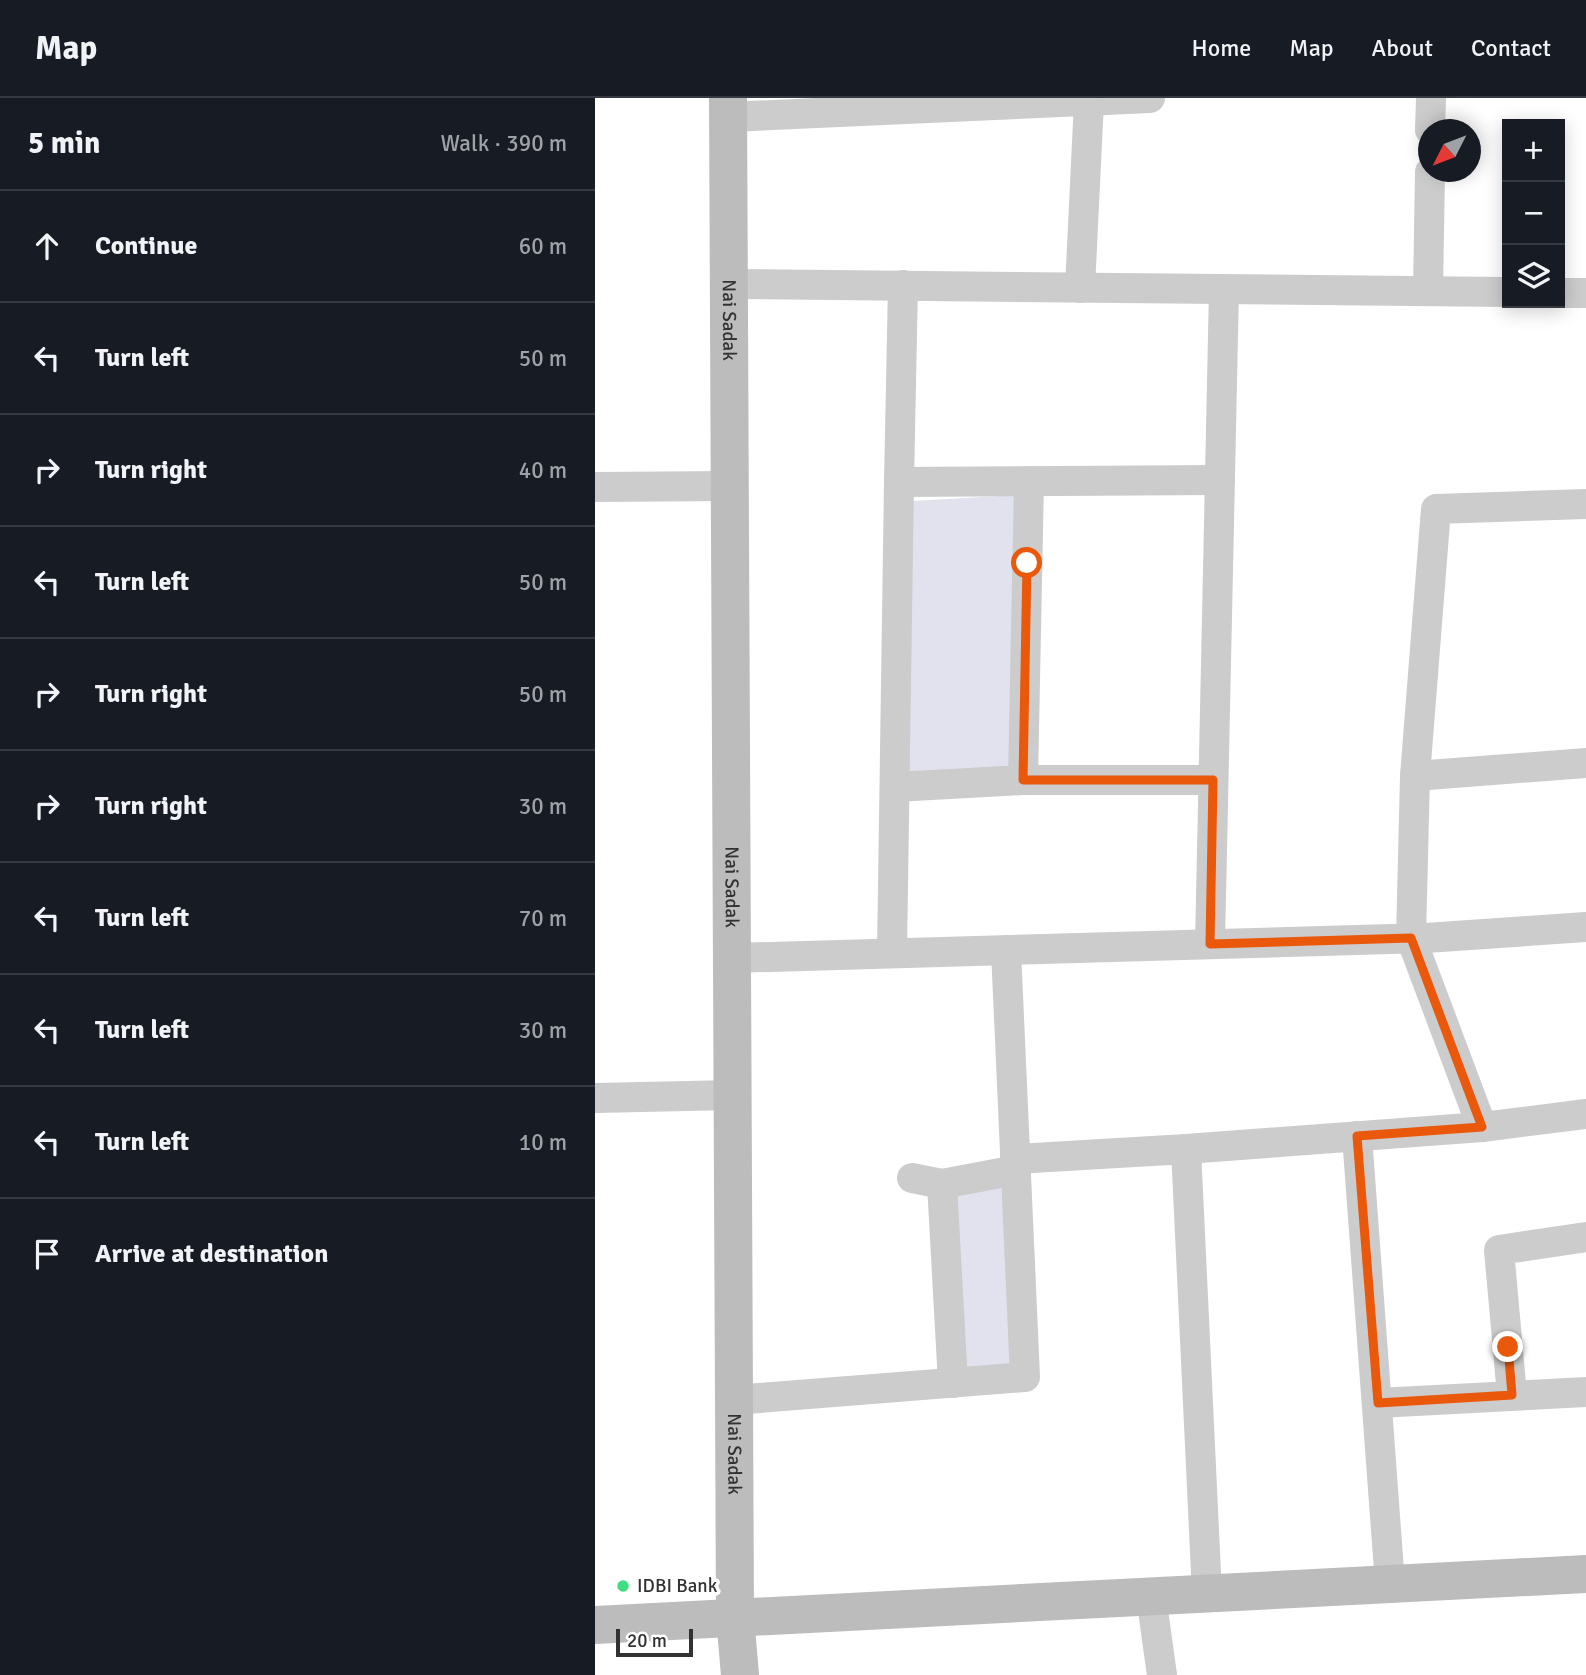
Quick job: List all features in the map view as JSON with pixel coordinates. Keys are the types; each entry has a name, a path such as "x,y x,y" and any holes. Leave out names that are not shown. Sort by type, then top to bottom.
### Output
{"street":[{"path":"728,108 1150,98"},
{"path":"1430,119 1431,98"},
{"path":"1080,288 1089,101"},
{"name":"Nai Sadak","path":"728,108 735,1617 740,1675"},
{"path":"1428,291 1430,182"},
{"path":"729,284 1502,292"},
{"path":"893,953 903,285"},
{"path":"1210,944 1224,289"},
{"path":"1565,293 1586,293"},
{"path":"899,482 1220,480"},
{"path":"1023,780 1029,481"},
{"path":"595,487 730,486"},
{"path":"1482,1127 1411,938 1415,776 1436,509 1586,504"},
{"path":"1415,776 1586,763"},
{"path":"895,787 1023,780 1213,780"},
{"path":"732,958 1411,938 1586,927"},
{"path":"734,1401 1025,1377 1006,950"},
{"path":"595,1098 733,1095"},
{"path":"912,1178 941,1184 1016,1164 1482,1127 1586,1114"},
{"path":"1357,1136 1390,1584"},
{"path":"1186,1149 1207,1594"},
{"path":"941,1184 953,1383"},
{"path":"1512,1395 1499,1250 1586,1237"},
{"path":"1378,1403 1586,1392"},
{"path":"595,1625 1586,1574"},
{"path":"1151,1596 1162,1675"}],"shaded area":[{"path":"1018,495 1011,767 907,776 912,501"},
{"path":"1008,1181 1013,1368 962,1371 951,1193"}],"place":[{"name":"IDBI Bank","path":"623,1586"}],"route":[{"path":"1027,563 1023,780 1213,780 1210,944 1411,938 1482,1127 1357,1136 1378,1403 1512,1395 1508,1347"}]}
